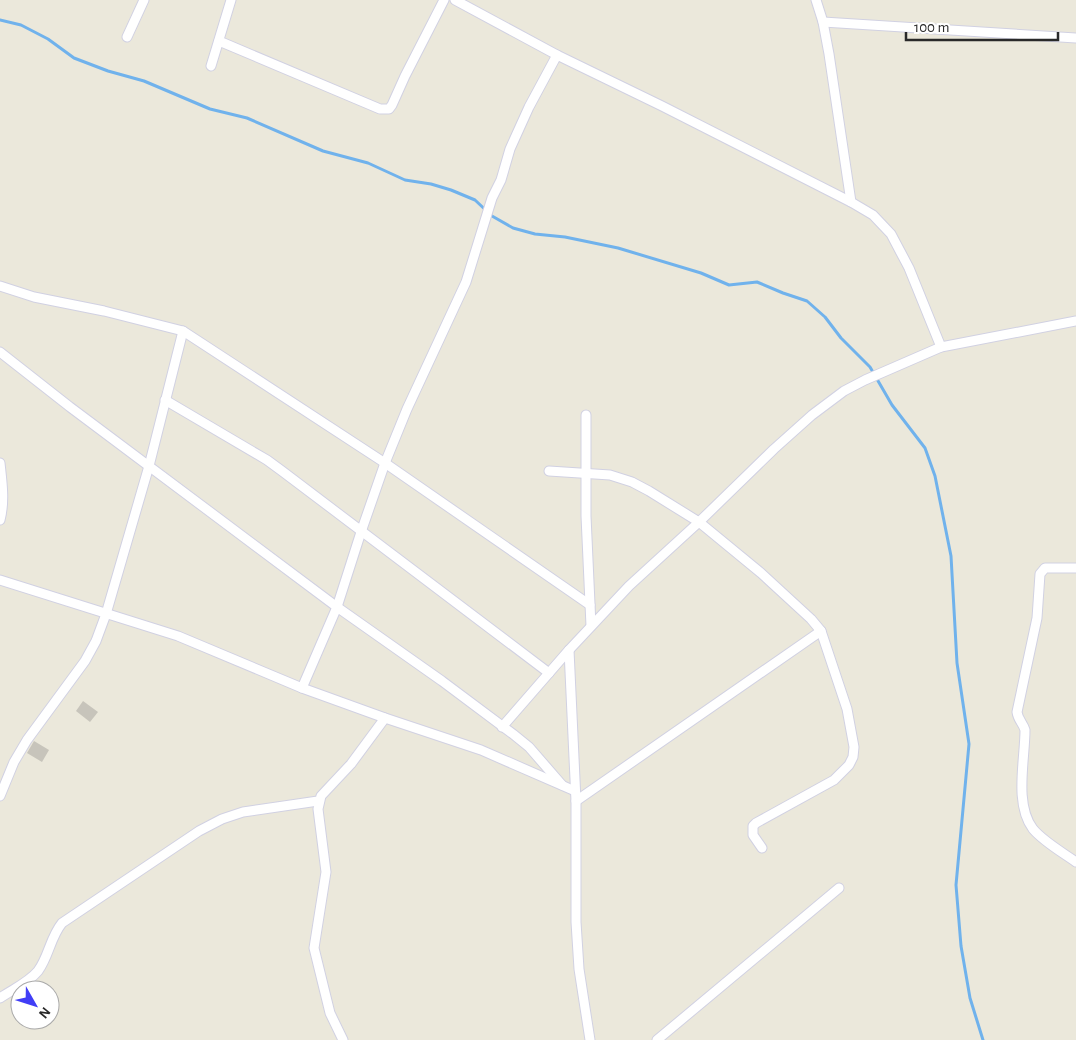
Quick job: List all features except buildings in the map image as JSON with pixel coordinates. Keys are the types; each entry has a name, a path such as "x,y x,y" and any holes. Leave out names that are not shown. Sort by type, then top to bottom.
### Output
{"street":[{"path":"127,37 144,0"},
{"path":"211,66 231,0"},
{"path":"219,41 380,109 388,109 392,105 444,0"},
{"path":"455,0 557,55 662,106 873,215 891,234 909,268 941,348"},
{"path":"816,0 823,22 851,202"},
{"path":"823,22 1076,38"},
{"path":"302,688 337,607 385,463 407,409 466,282 492,198 502,180 510,149 529,107 557,55"},
{"path":"0,286 34,297 104,311 183,331 385,463 590,605"},
{"path":"502,727 569,650 629,586 699,522 774,449 812,415 844,391 887,370 941,348 1076,321"},
{"path":"0,796 14,762 27,740 85,661 96,641 106,614 149,466 183,331"},
{"path":"0,352 70,407 337,607 442,681 529,747 562,785 575,796"},
{"path":"165,400 267,460 549,673"},
{"path":"586,415 591,626"},
{"path":"0,463 3,510 0,520"},
{"path":"548,471 610,475 632,482 699,522 761,573 811,619 821,631 847,709 854,747 853,757 849,766 834,780 756,823 752,830 753,835 762,848"},
{"path":"1076,568 1045,568 1040,574 1037,618 1017,712 1018,720 1025,730 1022,802 1027,818 1034,829 1076,862"},
{"path":"0,580 178,636 302,688 481,750 562,785"},
{"path":"575,796 821,631"},
{"path":"569,650 579,969 590,1040"},
{"path":"343,1040 330,1013 314,948 326,872 318,801 351,764 385,718"},
{"path":"0,998 24,984 38,971 46,956 52,938 62,922 199,830 243,812 318,801"},
{"path":"657,1040 839,888"}],"waterway":[{"path":"0,20 21,25 48,39 74,58 108,71 144,81 210,109 247,118 323,151 368,163 405,180 431,184 451,190 475,200 492,216 513,228 535,234 565,237 618,248 701,273 729,285 757,282 807,301 825,317 841,338 870,367 892,405 925,448 935,476 951,556 957,663 969,744 956,885 961,946 970,998 983,1040"}]}
